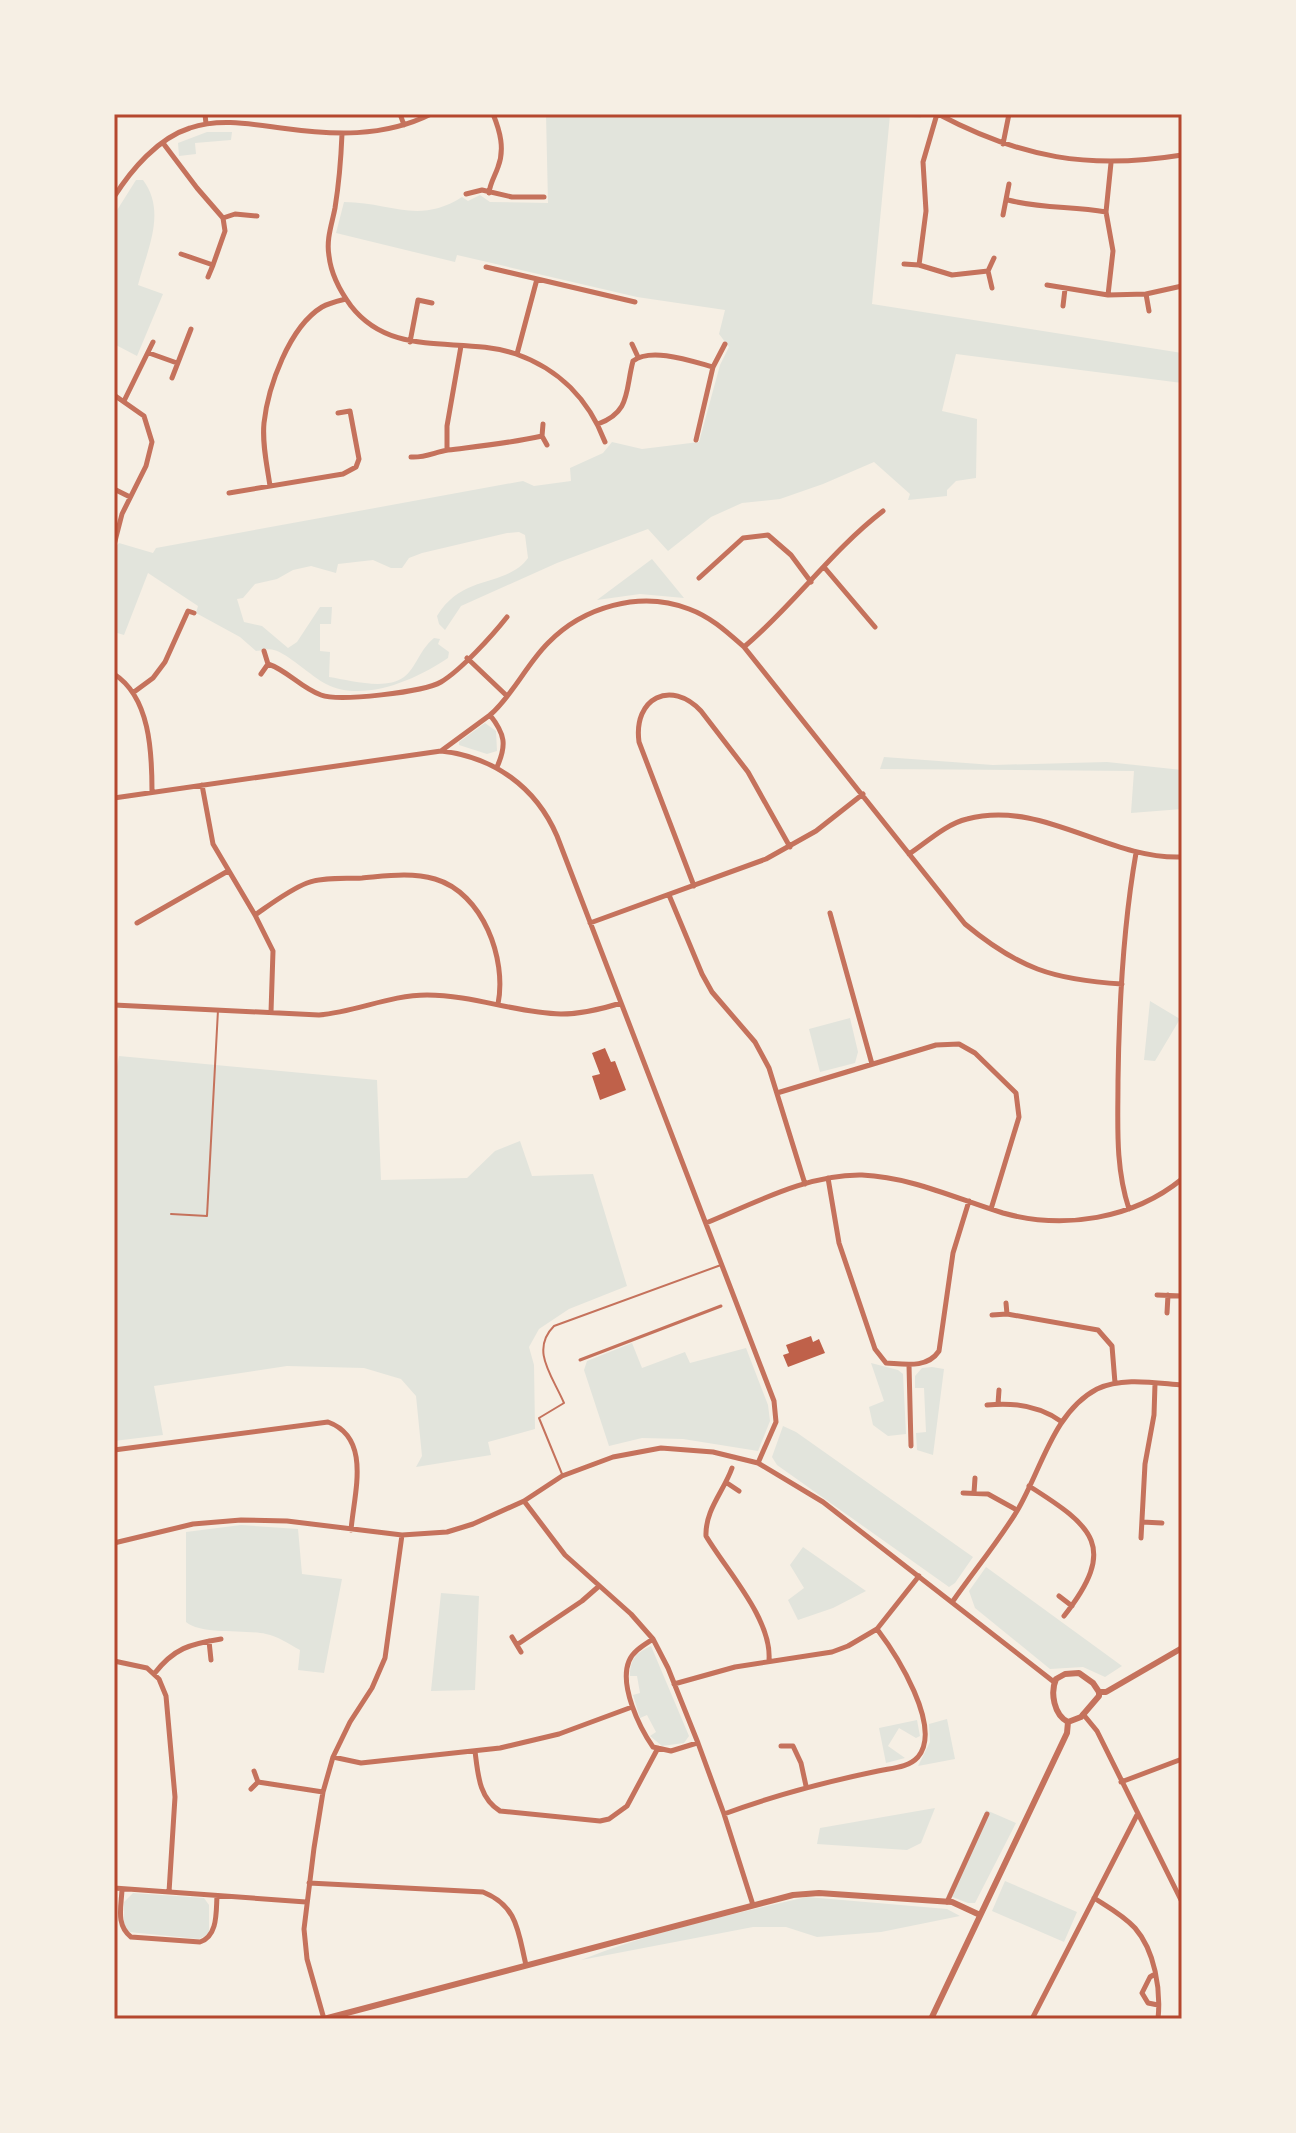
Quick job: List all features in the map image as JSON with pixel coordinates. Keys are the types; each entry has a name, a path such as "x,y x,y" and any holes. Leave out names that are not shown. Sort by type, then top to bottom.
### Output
{"street":[{"path":"205,114 206,124"},
{"path":"400,114 404,125"},
{"path":"115,194 143,159 163,143 181,131 206,124 249,124 342,134 370,133 404,125 431,114"},
{"path":"489,193 502,149 493,114"},
{"path":"919,265 926,211 923,162 938,114 1003,144 1056,157 1111,163 1182,155"},
{"path":"1003,144 1009,114"},
{"path":"342,134 328,254 346,299 369,324 410,342 490,348 517,354 567,383 598,424 605,442"},
{"path":"163,143 223,218 225,231 208,277"},
{"path":"1108,295 1113,251 1106,212 1111,163"},
{"path":"1003,215 1009,184"},
{"path":"466,194 482,190 512,197 544,197"},
{"path":"1008,200 1037,208 1076,207 1106,212"},
{"path":"223,218 235,214 257,216"},
{"path":"181,254 213,265"},
{"path":"992,288 988,271 994,258"},
{"path":"904,264 952,275 988,271"},
{"path":"486,267 635,302"},
{"path":"517,354 537,279"},
{"path":"1047,285 1108,295 1146,294 1182,286"},
{"path":"1063,306 1065,289"},
{"path":"1146,294 1149,311"},
{"path":"270,486 264,424 273,380 289,345 303,327 321,308 346,299"},
{"path":"410,342 418,300 432,303"},
{"path":"172,378 191,329"},
{"path":"124,401 153,342"},
{"path":"632,344 638,357"},
{"path":"696,440 713,367 725,344"},
{"path":"447,450 447,426 461,346"},
{"path":"149,353 177,363"},
{"path":"598,424 610,420 624,406 633,361 638,357 656,354 713,367"},
{"path":"114,395 144,416 152,442 146,466 122,514 114,545"},
{"path":"229,493 343,474 356,467 359,459 350,411 338,413"},
{"path":"543,424 542,436 547,445"},
{"path":"411,457 423,458 447,450 465,450 542,436"},
{"path":"114,489 130,497"},
{"path":"744,647 778,617 854,533 883,511"},
{"path":"699,578 743,538 768,535 791,555 811,582"},
{"path":"824,567 875,627"},
{"path":"441,751 490,715 537,655 566,627 594,611 627,602 663,603 689,609 714,621 744,647 965,924 1022,965 1065,978 1122,984"},
{"path":"134,692 159,672 188,611 194,613"},
{"path":"264,651 268,664 319,695 340,698 369,696 436,684 485,643 507,617"},
{"path":"467,658 507,696"},
{"path":"261,674 268,664"},
{"path":"114,674 134,692 147,734 152,791"},
{"path":"694,886 639,742 638,719 643,708 662,696 683,698 701,711 748,772 790,847"},
{"path":"490,715 505,741 497,767"},
{"path":"114,798 441,751 462,754 497,767 527,789 548,817 774,1401 776,1422 758,1463"},
{"path":"202,785 210,833 273,951 271,1012"},
{"path":"590,923 766,859 816,831 863,794"},
{"path":"909,854 967,819 1013,814 1136,853 1182,857"},
{"path":"1129,1209 1117,1156 1122,984 1129,893 1136,853"},
{"path":"137,923 228,871"},
{"path":"255,915 297,888 318,880 412,875 442,881 470,901 483,919 501,979 498,1004"},
{"path":"669,895 712,992 755,1042 769,1068 805,1184"},
{"path":"830,913 872,1064"},
{"path":"114,1005 331,1014 379,1000 414,995 451,996 563,1014 593,1011 621,1003"},
{"path":"777,1093 945,1042 959,1044 975,1053 1016,1093 1019,1117 991,1209"},
{"path":"706,1223 805,1184 860,1175 928,1188 1016,1216 1060,1221 1091,1219 1129,1209 1182,1179"},
{"path":"828,1178 839,1243 875,1349 886,1363 909,1365 929,1362 939,1351 953,1253 969,1201"},
{"path":"1157,1295 1182,1296"},
{"path":"1167,1313 1168,1295"},
{"path":"1006,1303 1007,1314"},
{"path":"580,1360 721,1306"},
{"path":"992,1315 1007,1314 1098,1330 1112,1346 1115,1383"},
{"path":"909,1365 911,1446"},
{"path":"953,1601 1017,1510 1062,1422 1078,1402 1097,1389 1115,1383 1182,1385"},
{"path":"1141,1538 1145,1464 1154,1415 1155,1383"},
{"path":"998,1404 999,1390"},
{"path":"987,1405 1043,1409 1062,1422"},
{"path":"114,1450 328,1422 347,1432 355,1447 357,1467 351,1530"},
{"path":"114,1543 193,1524 241,1520 287,1521 402,1535 447,1532 524,1501 562,1476 613,1457 661,1448 713,1452 758,1463 823,1502 1054,1682"},
{"path":"732,1468 710,1512 706,1536 766,1635 769,1660"},
{"path":"974,1493 975,1478"},
{"path":"727,1483 739,1491"},
{"path":"1029,1486 1080,1521 1094,1549 1088,1582 1064,1616"},
{"path":"963,1493 988,1494 1017,1510"},
{"path":"524,1501 565,1555 631,1614 653,1639 698,1743 753,1905"},
{"path":"1142,1522 1162,1523"},
{"path":"402,1535 385,1658 372,1688 350,1722 333,1757 323,1792 304,1929 307,1959 324,2019 808,1893 947,1902 980,1915"},
{"path":"674,1684 711,1672 769,1660 832,1652 877,1629 919,1576"},
{"path":"518,1644 598,1587"},
{"path":"1059,1596 1072,1606"},
{"path":"724,1814 806,1786 912,1762 924,1747 925,1725 895,1652 877,1629"},
{"path":"512,1637 521,1652"},
{"path":"154,1674 169,1656 189,1644 221,1639"},
{"path":"653,1639 635,1652 627,1665 632,1707 653,1747 671,1751 698,1743"},
{"path":"209,1641 211,1660"},
{"path":"1099,1692 1106,1692 1182,1648"},
{"path":"114,1661 138,1665 154,1674 166,1696 174,1780 169,1892"},
{"path":"1079,1673 1093,1683 1099,1696 1083,1714 1068,1722 1061,1718 1053,1696 1054,1682 1060,1676 1079,1673"},
{"path":"333,1757 353,1763 517,1745 559,1734 632,1707"},
{"path":"1083,1714 1097,1731 1182,1902"},
{"path":"931,2019 1067,1733 1068,1722"},
{"path":"781,1746 793,1746 806,1786"},
{"path":"475,1751 478,1783 491,1806 508,1814 600,1821 618,1814 627,1806 658,1748"},
{"path":"1121,1782 1182,1759"},
{"path":"254,1771 258,1782"},
{"path":"258,1782 323,1792"},
{"path":"251,1789 258,1782"},
{"path":"947,1902 987,1814"},
{"path":"1032,2019 1137,1815"},
{"path":"309,1883 483,1892 501,1900 510,1911 526,1965"},
{"path":"114,1888 306,1902"},
{"path":"122,1890 120,1924 131,1937 200,1942 206,1941 213,1932 217,1896"},
{"path":"1094,1898 1124,1917 1136,1929 1150,1954 1155,1974 1158,2019"},
{"path":"1155,1974 1150,1977 1142,1993 1148,2003 1158,2005"}],"lane":[{"path":"171,1214 207,1216 218,1009"},
{"path":"562,1476 539,1418 564,1403 542,1350 544,1337 554,1326 721,1265"}],"shaded area":[{"path":"546,114 919,114 921,118 890,115 872,304 1182,353 1182,383 956,354 942,411 977,419 976,478 956,481 947,490 947,496 908,500 910,494 874,462 780,499 742,503 711,517 668,551 648,529 557,563 461,606 445,630 437,616 447,602 471,587 508,574 528,558 525,535 507,533 422,553 409,558 402,568 391,568 373,560 338,564 336,573 311,566 293,570 277,579 255,584 243,598 237,599 244,622 262,626 288,648 297,642 320,607 332,607 331,624 320,624 320,651 330,652 329,677 387,683 404,677 434,638 440,639 438,644 449,652 448,658 421,674 372,690 356,691 326,684 279,652 270,649 256,651 240,637 196,613 198,606 148,573 124,635 114,632 114,549 119,543 153,553 156,548 523,481 534,486 571,481 570,468 603,453 612,442 642,449 699,442 720,365 729,347 719,334 725,310 637,297 457,255 455,262 336,233 344,202 417,211 431,210 462,197 468,201 480,195 490,202 548,203"},
{"path":"207,132 232,132 231,140 195,143 196,154 179,156 178,143"},
{"path":"136,180 143,180 154,205 153,231 138,285 163,294 137,356 114,344 114,215"},
{"path":"652,559 684,598 640,594 597,600"},
{"path":"485,723 496,731 497,751 487,754 459,745 459,742"},
{"path":"884,757 993,765 1107,762 1182,770 1182,809 1131,813 1134,771 880,769"},
{"path":"1150,1001 1180,1019 1155,1061 1144,1060"},
{"path":"850,1018 858,1052 855,1063 820,1072 809,1029"},
{"path":"119,1056 377,1080 381,1180 467,1178 495,1151 520,1141 532,1176 593,1174 627,1286 569,1309 539,1329 529,1347 534,1365 535,1429 488,1442 491,1455 416,1467 422,1456 416,1396 401,1379 364,1368 287,1366 154,1386 163,1435 114,1441 114,1083"},
{"path":"632,1343 642,1368 685,1352 690,1363 746,1348 768,1405 770,1421 758,1451 683,1439 642,1438 609,1446 584,1370 587,1361"},
{"path":"871,1363 903,1374 906,1434 888,1436 873,1425 869,1407 884,1401"},
{"path":"922,1368 944,1369 933,1455 917,1450 916,1433 926,1432 924,1388 915,1388 915,1376"},
{"path":"783,1426 796,1432 973,1557 955,1583 949,1587 777,1465 772,1457"},
{"path":"241,1525 298,1529 302,1574 342,1579 324,1673 298,1670 300,1650 274,1636 202,1629 186,1622 186,1532"},
{"path":"803,1547 866,1591 833,1608 798,1620 788,1600 804,1588 790,1565"},
{"path":"986,1567 1122,1666 1105,1677 1083,1667 1050,1669 975,1608 969,1591"},
{"path":"441,1593 479,1596 475,1690 431,1691"},
{"path":"651,1646 689,1736 684,1743 662,1746 650,1736 656,1732 647,1715 640,1718 633,1695 640,1693 637,1676 630,1676 630,1670 635,1657"},
{"path":"947,1719 955,1759 918,1766 930,1742 929,1724"},
{"path":"917,1720 920,1736 916,1738 899,1728 888,1746 905,1758 886,1763 879,1728"},
{"path":"935,1808 921,1843 907,1850 817,1844 820,1828"},
{"path":"986,1810 1016,1823 975,1903 968,1903 947,1895"},
{"path":"1005,1881 1077,1912 1064,1942 992,1911"},
{"path":"133,1893 204,1898 209,1905 209,1934 199,1939 129,1932 124,1924 124,1902"},
{"path":"807,1897 947,1909 960,1916 881,1932 817,1937 786,1927 753,1927 581,1960 665,1932"}],"building":[{"path":"605,1048 611,1062 615,1061 626,1090 600,1100 592,1076 600,1074 592,1053"},
{"path":"811,1336 813,1342 819,1339 825,1353 788,1367 783,1355 789,1353 786,1345"}]}
